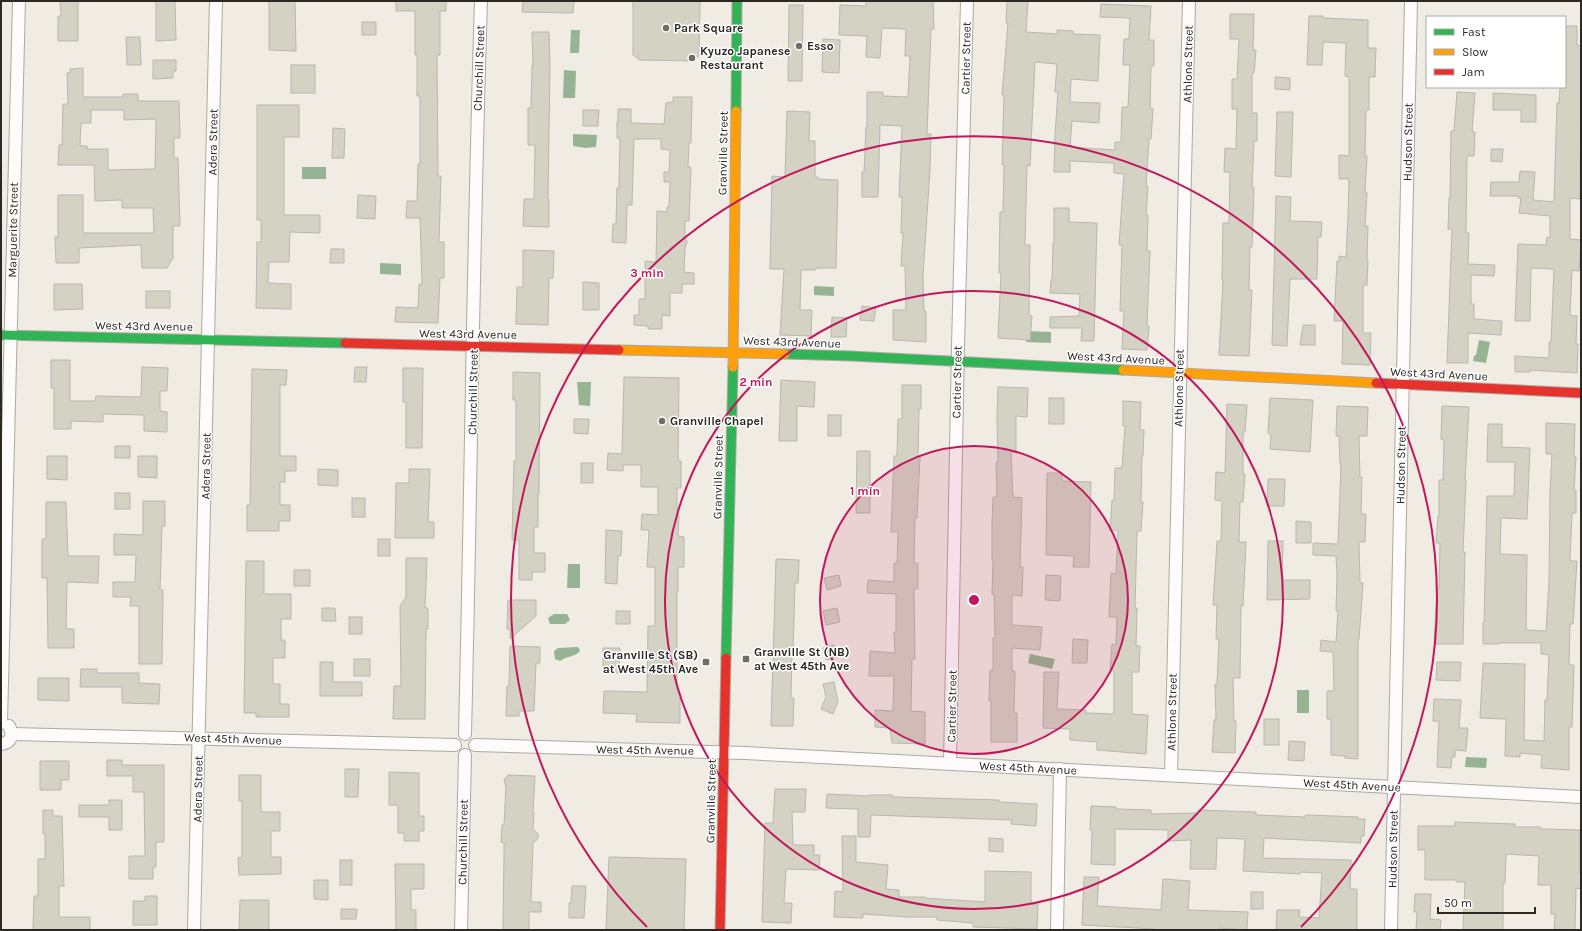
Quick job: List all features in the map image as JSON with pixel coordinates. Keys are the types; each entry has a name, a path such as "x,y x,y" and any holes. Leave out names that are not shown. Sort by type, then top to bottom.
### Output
{"main road":[{"name":"Granville Street","path":"720,930 738,1"},
{"name":"West 43rd Avenue","path":"6,335 732,352 1403,383 1581,393"}],"street":[{"name":"Marguerite Street","path":"1,723 6,335 19,1"},
{"name":"Adera Street","path":"194,930 216,1"},
{"name":"Churchill Street","path":"465,734 474,346 476,156 481,1"},
{"name":"Cartier Street","path":"950,764 967,1"},
{"name":"Athlone Street","path":"1171,775 1189,1"},
{"name":"Hudson Street","path":"1391,930 1411,1"},
{"path":"1,723 8,725 12,734 10,740 1,744"},
{"name":"West 45th Avenue","path":"12,734 455,745"},
{"path":"465,734 472,736 476,745 473,751 465,755 457,751 455,745 459,736 465,734"},
{"name":"West 45th Avenue","path":"476,745 724,752 1581,797"},
{"name":"Churchill Street","path":"461,930 465,755"},
{"path":"1057,930 1060,769"}],"shaded area":[{"path":"571,30 580,30 579,53 570,53"},
{"path":"564,70 576,71 575,98 563,98"},
{"path":"573,134 597,135 596,147 585,148 573,146"},
{"path":"302,167 326,167 326,179 302,179"},
{"path":"380,263 401,264 401,275 380,274"},
{"path":"814,286 834,287 834,296 814,295"},
{"path":"1027,331 1051,332 1051,343 1026,342"},
{"path":"1479,340 1490,342 1486,363 1473,361 1474,356 1476,355"},
{"path":"577,382 591,382 590,406 579,405"},
{"path":"568,564 580,564 580,588 567,588"},
{"path":"554,614 567,614 570,620 565,624 550,624 548,618"},
{"path":"577,647 580,651 576,654 560,661 555,659 554,651 558,648"},
{"path":"1030,654 1055,659 1052,669 1028,663"},
{"path":"1297,690 1309,690 1309,713 1297,713"},
{"path":"1466,757 1487,758 1486,768 1465,767"}],"building":[{"path":"60,1 78,1 78,41 58,41 58,16 61,16"},
{"path":"156,1 175,1 176,40 156,41"},
{"path":"269,1 295,1 296,51 269,50"},
{"path":"396,1 446,1 446,11 440,11 440,55 437,55 438,176 441,176 439,242 444,242 444,278 440,278 438,323 395,322 396,307 418,308 419,284 422,285 420,218 406,218 407,201 417,201 418,164 420,164 420,96 417,96 415,11 396,11"},
{"path":"523,1 574,1 573,13 522,12"},
{"name":"Park Square","path":"633,1 700,1 699,56 694,61 640,60 633,55"},
{"path":"866,1 933,1 934,29 931,29 927,134 931,134 930,170 923,275 924,311 926,311 926,342 893,340 893,310 906,310 905,266 901,266 903,233 901,233 902,197 899,197 902,126 880,125 878,197 862,197 862,172 864,172 867,127 867,92 883,92 883,96 908,97 910,56 905,56 906,29 882,28 880,58 866,57 867,36 839,35 840,5 866,6"},
{"path":"1007,1 1028,1 1026,32 1057,34 1057,30 1073,31 1073,34 1100,35 1098,81 1071,79 1070,102 1100,103 1099,123 1072,121 1070,147 1115,150 1115,142 1121,142 1122,107 1128,107 1130,65 1123,65 1124,39 1129,39 1130,18 1100,17 1101,4 1151,6 1149,40 1154,40 1154,66 1151,66 1150,108 1153,109 1151,139 1149,139 1146,186 1148,186 1146,215 1148,215 1147,251 1150,251 1147,326 1149,326 1147,350 1122,349 1124,311 1120,311 1122,245 1119,245 1124,174 1114,173 1114,163 1070,161 1070,172 1054,172 1058,92 1055,92 1057,64 1035,62 1030,166 1027,165 1025,245 1030,245 1029,315 1032,316 1030,340 998,338 1001,273 999,273 1000,212 1003,212 1004,165 1002,165 1004,95 1002,95 1008,23 1006,23"},
{"path":"789,5 803,5 802,81 788,81"},
{"path":"1230,14 1254,14 1253,50 1256,50 1254,73 1252,73 1252,113 1257,113 1257,141 1254,141 1252,188 1254,188 1252,247 1250,247 1249,290 1252,290 1249,356 1219,355 1223,280 1223,223 1229,223 1230,172 1224,172 1225,148 1236,149 1237,109 1232,109 1232,79 1237,79 1239,39 1230,39"},
{"path":"1309,16 1368,20 1368,48 1376,48 1375,77 1369,77 1369,110 1366,110 1365,156 1367,156 1365,192 1367,193 1365,226 1368,226 1368,260 1367,285 1363,285 1363,333 1371,333 1370,365 1342,364 1343,321 1334,321 1337,261 1339,261 1339,256 1346,257 1348,217 1349,179 1339,179 1339,155 1349,156 1349,77 1345,76 1346,43 1323,42 1322,65 1307,65"},
{"path":"362,22 376,22 376,35 362,35"},
{"path":"1566,26 1577,26 1577,45 1581,46 1580,199 1570,198 1570,239 1581,240 1579,271 1572,270 1570,315 1577,316 1577,373 1530,370 1530,372 1515,372 1515,356 1549,358 1554,269 1531,268 1530,321 1515,321 1518,244 1546,245 1547,237 1550,238 1550,216 1519,213 1521,198 1518,198 1518,196 1490,196 1491,182 1519,182 1520,171 1535,172 1533,200 1554,202 1557,103 1559,103 1560,88 1566,88"},
{"path":"532,32 549,32 549,227 523,226 524,199 534,199 535,145 528,145 528,108 531,108 532,65 533,66"},
{"path":"126,37 140,37 141,65 127,65"},
{"path":"823,39 840,40 839,73 822,72"},
{"path":"153,60 176,60 176,71 173,71 173,78 153,79"},
{"path":"291,65 315,65 315,93 291,93"},
{"path":"83,68 83,97 123,97 123,94 138,94 138,101 179,101 180,138 174,138 174,158 178,158 180,226 173,226 173,258 167,268 142,268 141,245 79,248 79,263 56,263 55,237 58,237 58,195 83,195 83,233 154,233 153,208 122,208 122,200 95,201 94,165 58,165 59,145 62,145 63,104 68,104 67,73 70,73 70,69","holes":["91,110 124,110 124,120 156,119 155,169 108,170 108,149 87,149 87,146 80,146 81,123 91,123"]},
{"path":"1275,77 1290,78 1290,90 1275,89"},
{"path":"1457,92 1475,93 1472,132 1475,132 1474,156 1467,156 1466,233 1469,233 1468,264 1495,265 1494,276 1471,275 1471,304 1474,304 1474,319 1502,321 1501,335 1468,333 1468,363 1447,363 1452,229 1448,229 1451,131 1454,131"},
{"path":"1493,93 1536,95 1536,122 1521,122 1521,110 1493,110"},
{"path":"673,97 692,97 691,143 689,143 688,167 691,167 689,221 685,221 685,236 687,242 685,248 684,272 694,273 694,284 682,284 682,293 670,293 670,316 662,315 662,329 648,329 648,326 634,325 634,315 639,315 639,299 645,299 645,261 656,262 657,211 667,212 667,207 669,207 670,182 664,182 664,172 669,172 670,150 661,149 661,139 634,139 632,205 627,205 626,243 612,242 613,224 616,224 617,188 619,188 620,139 617,138 618,109 631,109 631,123 664,124 666,103 673,102"},
{"path":"257,105 299,105 299,137 284,137 284,215 320,215 320,233 290,232 289,262 269,262 268,283 291,284 291,309 256,308 257,242 261,242 261,220 257,220"},
{"path":"583,110 599,110 598,126 583,126"},
{"path":"787,111 810,112 809,141 815,141 815,177 818,177 818,179 838,180 836,268 801,270 800,310 812,310 811,336 780,335 784,269 770,269 772,176 785,177"},
{"path":"1277,112 1293,112 1291,177 1275,176"},
{"path":"333,128 345,129 344,158 332,158"},
{"path":"1491,149 1503,149 1502,162 1491,161"},
{"path":"358,195 376,196 375,219 357,218"},
{"path":"1276,196 1291,197 1290,221 1322,222 1321,237 1318,237 1317,279 1290,279 1287,346 1272,345"},
{"path":"1054,208 1069,208 1069,222 1097,223 1094,341 1081,341 1082,328 1050,328 1050,317 1079,316 1080,294 1050,293 1054,243"},
{"path":"331,249 344,249 344,263 330,263"},
{"path":"523,250 554,251 553,278 549,278 548,325 516,324 517,287 523,287"},
{"path":"583,282 599,283 599,310 583,310"},
{"path":"54,284 82,284 83,309 54,310"},
{"path":"146,291 170,291 170,308 146,308"},
{"path":"862,306 876,308 874,321 860,320"},
{"path":"832,317 847,318 846,337 831,337"},
{"path":"1303,325 1315,325 1315,345 1300,345"},
{"path":"51,360 70,360 70,401 95,401 96,396 141,397 142,367 168,368 167,391 160,391 160,411 167,412 167,432 144,431 144,415 103,414 103,422 71,421 71,429 54,429 54,388 51,388"},
{"path":"355,367 367,367 366,382 354,382"},
{"path":"403,368 423,368 422,448 406,448 406,402 403,402"},
{"path":"252,369 287,370 286,385 280,385 280,456 296,456 296,471 285,471 285,482 280,482 280,505 290,505 290,521 279,521 279,531 247,531 247,505 250,505"},
{"path":"513,372 540,373 538,527 534,527 534,553 545,553 545,572 532,572 532,580 519,580 519,540 512,540 514,461 516,461 516,400 513,400"},
{"path":"624,377 679,378 678,460 681,461 681,488 677,488 677,515 679,515 678,536 684,537 684,567 678,567 677,592 677,693 680,693 680,723 636,722 637,714 603,713 604,691 647,692 648,626 655,626 655,567 647,567 649,530 641,530 642,514 658,515 658,487 641,487 641,465 623,465 623,471 607,470 608,453 622,454"},
{"path":"781,380 815,382 814,407 797,406 797,441 779,441"},
{"path":"902,385 921,385 918,457 920,457 917,518 915,518 914,563 918,563 918,589 914,589 915,659 912,659 911,711 925,712 925,744 892,743 890,728 875,727 875,710 893,711 894,676 869,676 870,651 895,653 894,632 896,632 896,594 867,593 868,580 894,582 894,563 897,563 898,532 891,532 894,456 897,456 898,419 902,419"},
{"path":"998,387 1028,388 1027,417 1016,416 1016,452 1011,452 1013,497 1022,498 1020,567 1023,567 1022,596 1012,595 1012,625 1042,627 1040,650 1012,648 1012,671 1015,671 1014,713 1017,713 1017,742 991,742 991,701 989,701 990,670 993,671 993,638 995,638 994,594 992,594 992,524 993,497 997,497 996,462 998,462"},
{"path":"1049,398 1064,398 1064,424 1049,424"},
{"path":"1270,398 1313,400 1310,452 1270,449 1271,435 1268,433"},
{"path":"1123,401 1141,402 1140,430 1144,430 1141,502 1143,502 1141,531 1137,531 1135,608 1137,608 1136,646 1140,646 1139,672 1132,672 1132,714 1148,715 1146,754 1097,750 1097,742 1070,740 1070,729 1043,728 1044,672 1059,672 1058,709 1086,710 1086,713 1114,714 1114,670 1110,670 1112,644 1116,645 1117,617 1109,617 1111,573 1116,574 1118,530 1110,530 1112,500 1114,501 1115,468 1122,468 1125,426 1123,426"},
{"path":"1227,404 1247,405 1245,432 1243,432 1243,474 1245,474 1243,502 1240,502 1239,542 1246,542 1243,606 1241,606 1240,678 1233,678 1234,721 1236,721 1235,753 1212,752 1214,720 1216,720 1215,684 1217,684 1219,639 1216,639 1217,605 1213,605 1217,541 1221,541 1222,501 1215,500 1216,472 1225,473"},
{"path":"1337,406 1368,407 1367,436 1359,436 1360,477 1362,477 1361,514 1366,514 1365,542 1359,542 1360,582 1363,583 1358,640 1358,759 1331,755 1331,719 1327,719 1327,691 1334,691 1333,652 1320,651 1321,640 1336,642 1338,611 1336,611 1336,556 1313,555 1313,543 1338,544 1341,465 1339,436 1336,436"},
{"path":"1442,406 1469,407 1463,552 1465,552 1463,644 1434,644 1437,589 1439,589 1440,543 1436,543 1439,516 1439,480 1443,480 1444,440 1441,439"},
{"path":"828,415 841,415 841,436 828,436"},
{"path":"574,419 589,419 588,434 574,433"},
{"path":"1546,423 1575,424 1574,457 1576,457 1574,490 1576,490 1576,513 1572,513 1570,561 1577,561 1573,624 1570,624 1569,665 1574,665 1572,727 1569,727 1569,770 1541,768 1542,755 1520,753 1520,757 1505,756 1506,719 1480,718 1483,663 1525,664 1524,740 1544,741 1545,700 1547,700 1549,655 1541,654 1541,643 1483,644 1483,623 1487,496 1514,496 1515,462 1487,462 1488,424 1502,424 1502,447 1530,448 1527,519 1501,518 1500,554 1527,555 1526,630 1546,631 1549,582 1552,454 1546,454"},
{"path":"115,446 130,446 130,458 115,458"},
{"path":"857,451 870,451 870,513 856,513"},
{"path":"47,456 67,456 67,480 47,479"},
{"path":"138,456 157,456 157,478 138,477"},
{"path":"581,463 593,463 593,483 581,483"},
{"path":"318,469 338,470 338,486 318,485"},
{"path":"409,469 430,469 428,522 434,522 434,538 395,538 396,483 409,483"},
{"path":"1047,473 1062,473 1062,481 1091,482 1089,567 1073,567 1074,556 1046,555"},
{"path":"1268,479 1285,479 1284,506 1267,506"},
{"path":"115,493 130,493 130,509 115,509"},
{"path":"352,498 365,498 365,517 352,517"},
{"path":"143,501 165,501 165,526 162,526 160,590 163,590 162,664 139,664 139,606 130,606 131,597 113,597 113,582 135,582 136,555 114,555 114,534 143,535"},
{"path":"46,502 66,502 68,556 99,556 98,583 67,582 66,629 74,629 74,648 48,648 47,578 42,578 42,539 46,539"},
{"path":"1296,521 1311,522 1311,543 1296,543"},
{"path":"606,530 622,531 621,556 618,556 617,584 605,583"},
{"path":"378,539 390,539 390,556 378,556"},
{"path":"1268,541 1283,541 1282,580 1310,580 1310,599 1267,600"},
{"path":"406,558 427,558 425,608 428,608 428,629 426,629 425,719 393,719 394,686 401,686 400,606 406,597"},
{"path":"776,559 799,560 798,583 795,583 792,654 791,698 794,698 793,726 771,726"},
{"path":"246,561 264,561 264,594 291,594 291,619 281,619 281,640 285,640 285,658 273,658 273,684 280,684 280,704 289,704 289,717 256,717 256,713 244,713"},
{"path":"294,570 310,570 310,586 294,586"},
{"path":"839,575 841,586 827,590 824,578"},
{"path":"1046,575 1061,576 1060,601 1045,600"},
{"path":"508,600 536,600 536,616 510,639 510,629 507,629"},
{"path":"322,608 335,608 336,621 322,621"},
{"path":"837,608 840,622 826,625 823,611"},
{"path":"616,611 630,611 630,624 616,624"},
{"path":"349,617 362,617 362,634 349,634"},
{"path":"1073,639 1088,640 1087,663 1072,663"},
{"path":"834,645 838,657 826,660 823,648"},
{"path":"510,646 540,647 540,663 536,663 534,711 519,711 519,716 506,716 507,686 509,686"},
{"path":"603,648 620,648 619,673 603,673"},
{"path":"354,659 370,659 370,676 354,676"},
{"path":"320,662 333,662 333,682 362,682 362,696 320,696"},
{"path":"1437,662 1461,662 1460,681 1436,680"},
{"path":"81,669 97,669 97,673 139,673 139,683 160,684 159,704 122,703 122,687 80,687"},
{"path":"38,678 69,678 69,701 38,700"},
{"path":"834,682 838,702 833,714 821,709 826,697 823,684"},
{"path":"1434,699 1461,700 1459,728 1468,728 1466,751 1455,750 1455,757 1452,757 1451,768 1437,767 1439,721 1433,721"},
{"path":"1264,719 1279,719 1279,745 1264,745"},
{"path":"1289,741 1305,742 1304,761 1288,760"},
{"path":"107,760 122,760 122,765 164,765 164,842 156,842 156,867 153,867 153,879 129,879 129,856 145,856 144,792 133,792 133,776 107,776"},
{"path":"40,761 69,761 69,780 61,780 61,790 40,790"},
{"path":"345,769 359,769 358,797 345,797"},
{"path":"389,772 419,773 419,816 424,816 424,831 419,831 419,841 404,841 404,833 398,833 398,805 389,805"},
{"path":"239,775 261,775 261,812 280,812 280,831 271,831 271,857 281,857 281,874 239,875 238,858 242,857 242,801 239,801"},
{"path":"508,775 535,776 533,829 538,834 538,839 533,843 531,902 541,902 541,912 529,912 529,930 503,930 504,843 501,842 502,825 504,825 506,787 504,780"},
{"path":"775,789 806,789 805,812 792,812 793,845 814,845 814,855 820,855 819,870 786,869 784,903 792,903 791,923 762,922 765,823 773,823"},
{"path":"827,794 869,796 893,795 893,797 999,800 999,802 1037,804 1036,826 1011,824 1012,820 871,815 870,837 858,837 858,809 826,808"},
{"path":"109,800 122,800 122,830 109,830 109,817 79,817 79,805 109,805"},
{"path":"1091,806 1116,807 1116,809 1151,810 1151,814 1198,813 1198,810 1256,812 1256,815 1305,817 1305,815 1334,816 1358,817 1358,819 1365,819 1364,836 1361,836 1361,843 1264,838 1263,858 1351,860 1350,889 1357,889 1357,930 1276,930 1277,910 1300,910 1299,917 1319,918 1322,873 1300,872 1300,874 1243,871 1245,839 1217,838 1216,869 1190,869 1191,840 1168,841 1168,830 1115,829 1115,865 1091,864"},
{"path":"43,810 53,810 53,816 62,816 64,886 59,886 59,917 90,917 90,930 33,930 34,896 38,896 38,859 45,859"},
{"path":"1455,822 1515,824 1515,827 1580,830 1581,889 1576,888 1575,930 1554,930 1555,914 1551,914 1551,885 1538,885 1539,856 1506,854 1505,883 1503,883 1503,930 1463,930 1465,882 1456,882 1456,880 1425,880 1425,850 1418,850 1418,826 1455,826"},
{"path":"842,836 856,836 856,862 888,865 886,889 899,890 899,897 925,897 985,902 985,871 1031,872 1031,904 1038,904 1037,929 973,927 973,923 937,920 937,917 907,917 863,914 863,918 834,917 835,891 843,892"},
{"path":"989,838 1003,839 1003,852 989,851"},
{"path":"609,857 686,859 684,930 606,930"},
{"path":"340,860 352,860 352,885 340,885"},
{"path":"395,864 424,864 424,889 411,889 411,910 416,910 416,930 396,930"},
{"path":"1084,877 1099,877 1097,906 1161,910 1163,879 1190,881 1188,910 1248,912 1247,930 1219,928 1219,930 1155,930 1082,925"},
{"path":"314,880 328,880 328,900 314,899"},
{"path":"572,886 586,886 584,918 569,918 569,903 571,903"},
{"path":"1251,892 1263,892 1263,909 1251,909"},
{"path":"1415,894 1431,894 1430,919 1441,920 1440,930 1416,930 1417,912 1414,912"},
{"path":"145,896 157,896 157,925 133,925 133,901 145,901"},
{"path":"240,900 269,900 269,930 239,930"},
{"path":"341,909 357,909 356,919 341,919"}],"traffic: fast":[{"path":"736,111 737,1"},
{"path":"1,335 345,343"},
{"path":"785,354 1123,370"},
{"path":"726,658 733,367"}],"traffic: slow":[{"path":"733,367 736,111"},
{"path":"619,350 785,354"},
{"path":"1123,370 1376,383"}],"traffic: jam":[{"path":"345,343 619,350"},
{"path":"1376,383 1581,393"},
{"path":"720,930 726,658"}],"place":[{"name":"Park Square","path":"666,28"},
{"name":"Esso","path":"799,46"},
{"name":"Kyuzo Japanese Restaurant","path":"692,58"},
{"name":"Granville Chapel","path":"662,421"},
{"name":"Granville St (NB) at West 45th Ave","path":"746,659"},
{"name":"Granville St (SB) at West 45th Ave","path":"706,662"}]}
